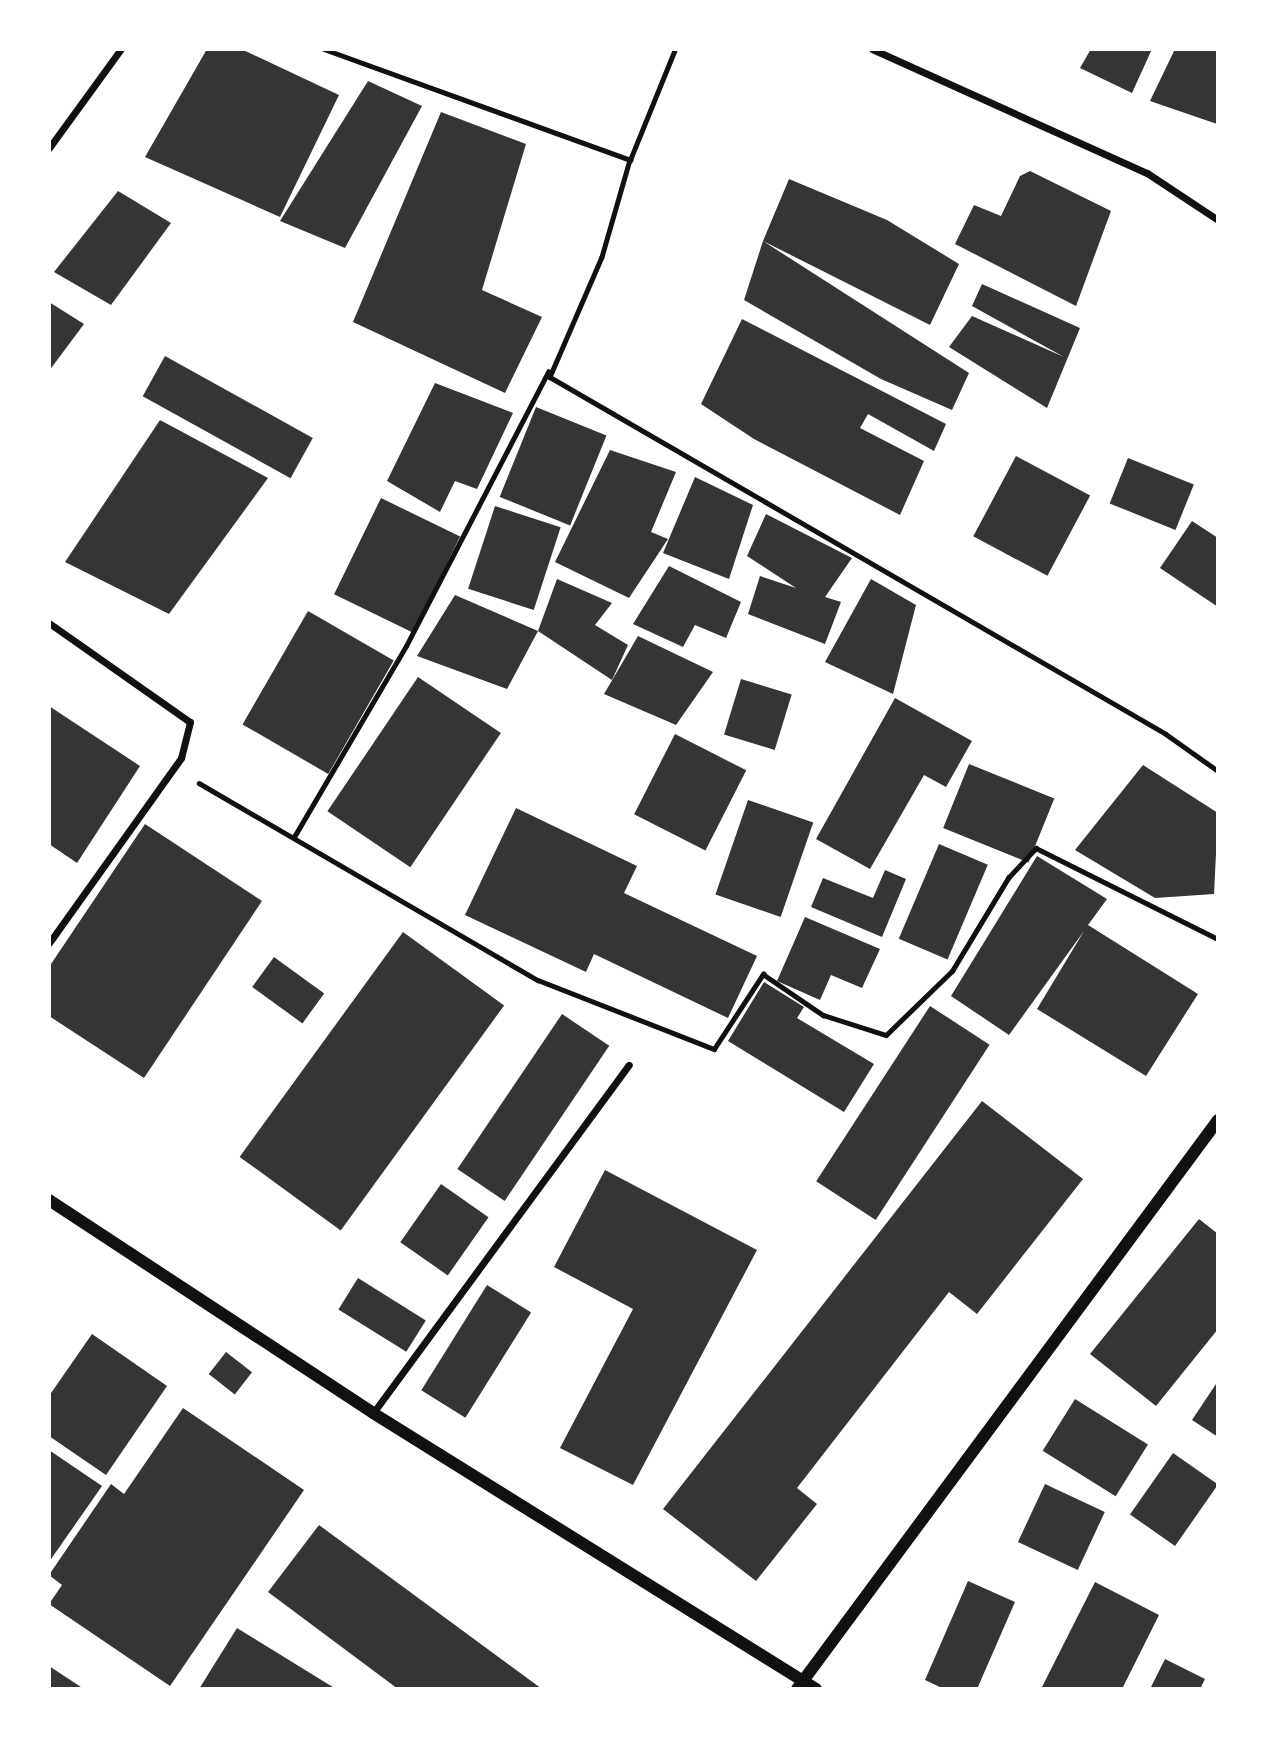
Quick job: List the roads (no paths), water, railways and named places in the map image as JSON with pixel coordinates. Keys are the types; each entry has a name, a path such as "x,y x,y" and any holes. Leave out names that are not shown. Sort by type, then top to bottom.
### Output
{"street":[{"path":"49,148 121,49"},
{"path":"872,49 1147,173 1218,220"},
{"path":"49,623 190,722 189,742 175,768 49,943"},
{"path":"373,1413 629,1065"},
{"path":"800,1685 1218,1120"},
{"path":"49,1200 373,1413 800,1685 816,1689"}]}
